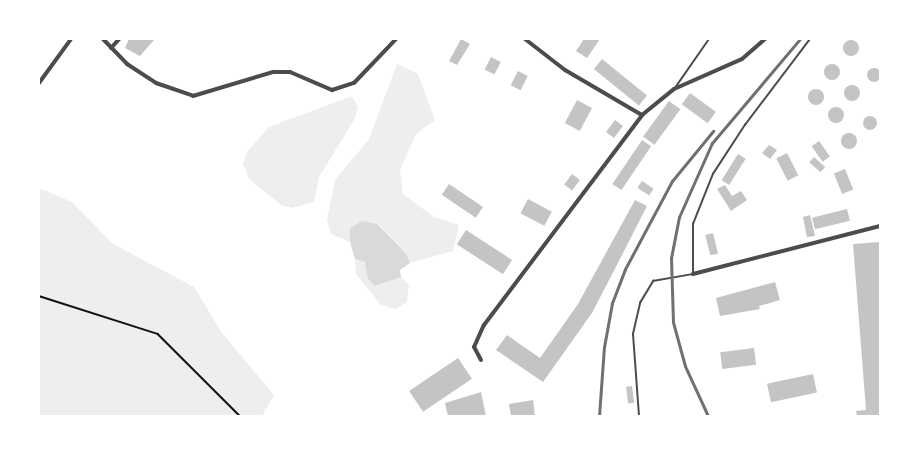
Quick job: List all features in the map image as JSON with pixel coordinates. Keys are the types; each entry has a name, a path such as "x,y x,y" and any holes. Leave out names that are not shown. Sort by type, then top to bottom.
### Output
{"street":[{"path":"39,83 71,39"},
{"path":"103,39 127,64 156,83 193,96 273,72 290,72 332,90 354,83 396,39"},
{"path":"111,48 119,39"},
{"path":"525,39 574,76 642,115"},
{"path":"482,360 474,347 484,325 642,115 674,89 742,59 765,39"},
{"path":"693,274 880,226"}],"lane":[{"path":"674,89 709,39"},
{"path":"639,416 633,334 640,303 653,281 693,274 693,224 713,174 745,124 810,39"}],"path":[{"path":"39,296 158,334 240,416"}],"shaded area":[{"path":"397,64 418,74 435,120 416,134 400,170 403,194 434,217 459,225 453,251 410,263 406,252 378,224 351,228 350,242 331,234 327,220 335,180 369,139"},
{"path":"352,96 358,108 354,120 319,177 314,202 292,208 281,205 249,179 243,164 247,152 269,127"},
{"path":"39,188 72,202 113,244 194,287 222,333 274,395 262,416 39,416"},
{"path":"362,221 377,224 406,253 410,263 400,270 401,277 375,286 368,279 365,262 355,259 350,242 350,228"},
{"path":"355,259 365,262 375,286 401,277 409,285 407,302 396,309 381,305 356,274"}],"building":[{"path":"129,39 154,40 140,56 125,48"},
{"path":"461,39 470,44 457,65 449,61"},
{"path":"584,39 600,39 587,58 576,51"},
{"path":"848,40 854,40 859,48 857,54 848,56 843,51 843,45"},
{"path":"491,57 501,62 494,74 485,69"},
{"path":"602,59 647,96 639,106 594,69"},
{"path":"829,64 835,64 840,72 838,78 829,80 824,75 824,69"},
{"path":"871,68 877,68 881,75 877,82 871,82 867,78 867,72"},
{"path":"518,71 528,76 521,90 511,85"},
{"path":"849,85 855,85 860,93 858,99 849,101 844,96 844,90"},
{"path":"813,89 819,89 824,97 822,103 813,105 808,100 808,94"},
{"path":"690,93 716,112 708,123 682,104"},
{"path":"577,100 592,108 580,131 565,123"},
{"path":"669,101 680,109 654,145 643,137"},
{"path":"833,107 839,107 844,115 842,121 833,123 828,118 828,112"},
{"path":"870,116 875,118 877,123 875,128 870,130 865,128 863,123 865,118"},
{"path":"615,120 623,126 614,138 606,132"},
{"path":"846,133 852,133 857,141 855,147 846,149 841,144 841,138"},
{"path":"642,140 651,146 621,190 612,184"},
{"path":"819,141 830,157 823,162 812,146"},
{"path":"769,145 777,150 770,159 762,153"},
{"path":"787,153 798,175 788,181 776,158"},
{"path":"738,154 746,159 729,185 722,180"},
{"path":"814,157 825,167 820,172 809,162"},
{"path":"845,169 853,189 842,194 834,173"},
{"path":"572,174 580,180 572,190 564,184"},
{"path":"642,181 654,189 649,195 638,188"},
{"path":"449,184 483,207 476,218 442,195"},
{"path":"725,185 732,196 741,191 747,200 731,211 717,189"},
{"path":"528,199 552,212 544,226 520,213"},
{"path":"635,200 647,206 592,313 543,382 496,350 507,335 540,358 578,304"},
{"path":"847,209 850,221 815,229 812,218"},
{"path":"810,215 815,236 807,237 803,217"},
{"path":"466,230 512,260 503,274 457,244"},
{"path":"713,233 718,253 710,255 705,235"},
{"path":"880,242 880,416 857,416 856,411 866,410 853,244"},
{"path":"775,282 780,300 759,306 760,309 720,316 716,298"},
{"path":"754,348 756,365 722,369 720,352"},
{"path":"458,358 472,379 423,412 409,391"},
{"path":"813,374 817,393 771,402 767,384"},
{"path":"632,386 634,403 628,404 626,387"},
{"path":"481,392 486,416 448,416 445,403"},
{"path":"533,400 535,416 511,416 509,404"}],"railway":[{"path":"708,416 685,366 673,322 671,258 679,217 712,143 800,39"},
{"path":"599,416 604,347 612,303 625,269 672,181 713,131"}]}
